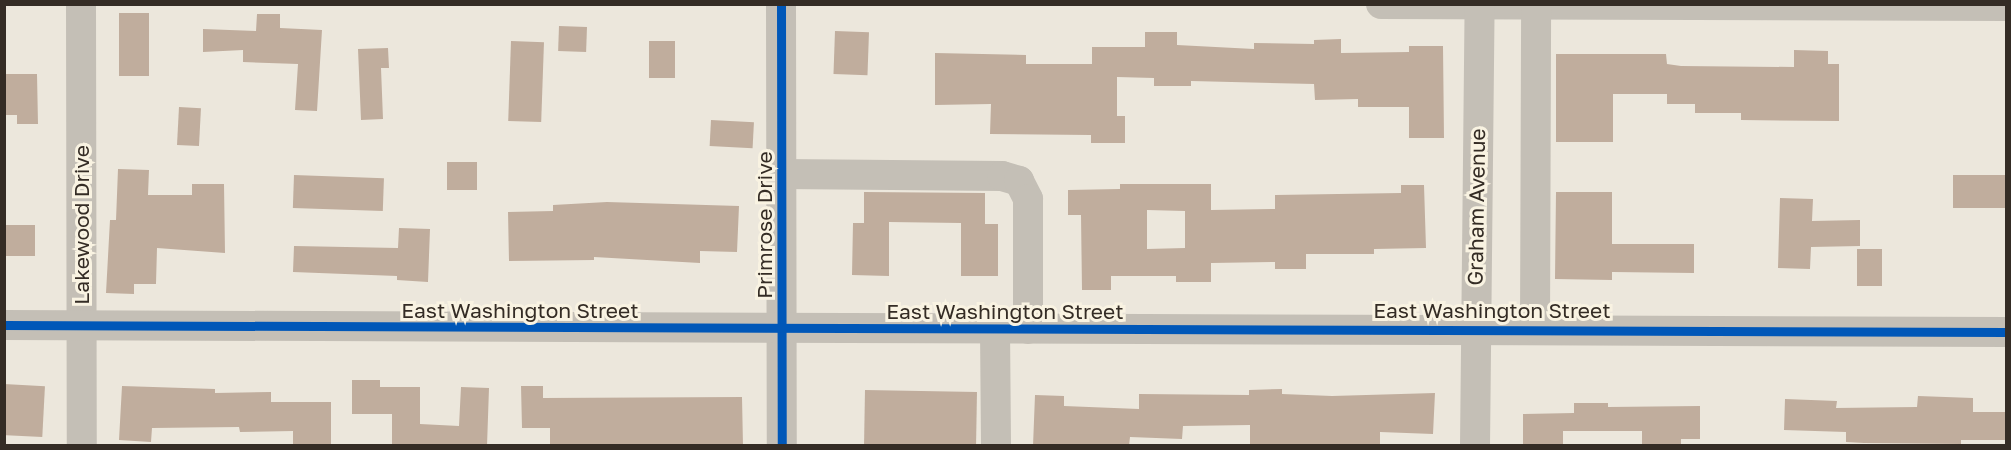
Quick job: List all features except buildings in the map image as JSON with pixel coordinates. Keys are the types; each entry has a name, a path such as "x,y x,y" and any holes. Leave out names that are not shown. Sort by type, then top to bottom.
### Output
{"street":[{"name":"Lakewood Drive","path":"81,4 82,446"},
{"name":"Primrose Drive","path":"781,4 782,446"},
{"path":"1381,4 2007,6"},
{"name":"Graham Avenue","path":"1475,446 1474,328 1480,5"},
{"path":"1535,328 1536,5"},
{"path":"782,174 1002,176 1019,181 1028,199 1028,329"},
{"name":"East Washington Street","path":"4,326 783,329 1535,328 2007,332"},
{"path":"995,328 996,446"}],"cycle path":[{"path":"781,4 782,446"},
{"path":"4,325 2006,332"}]}
